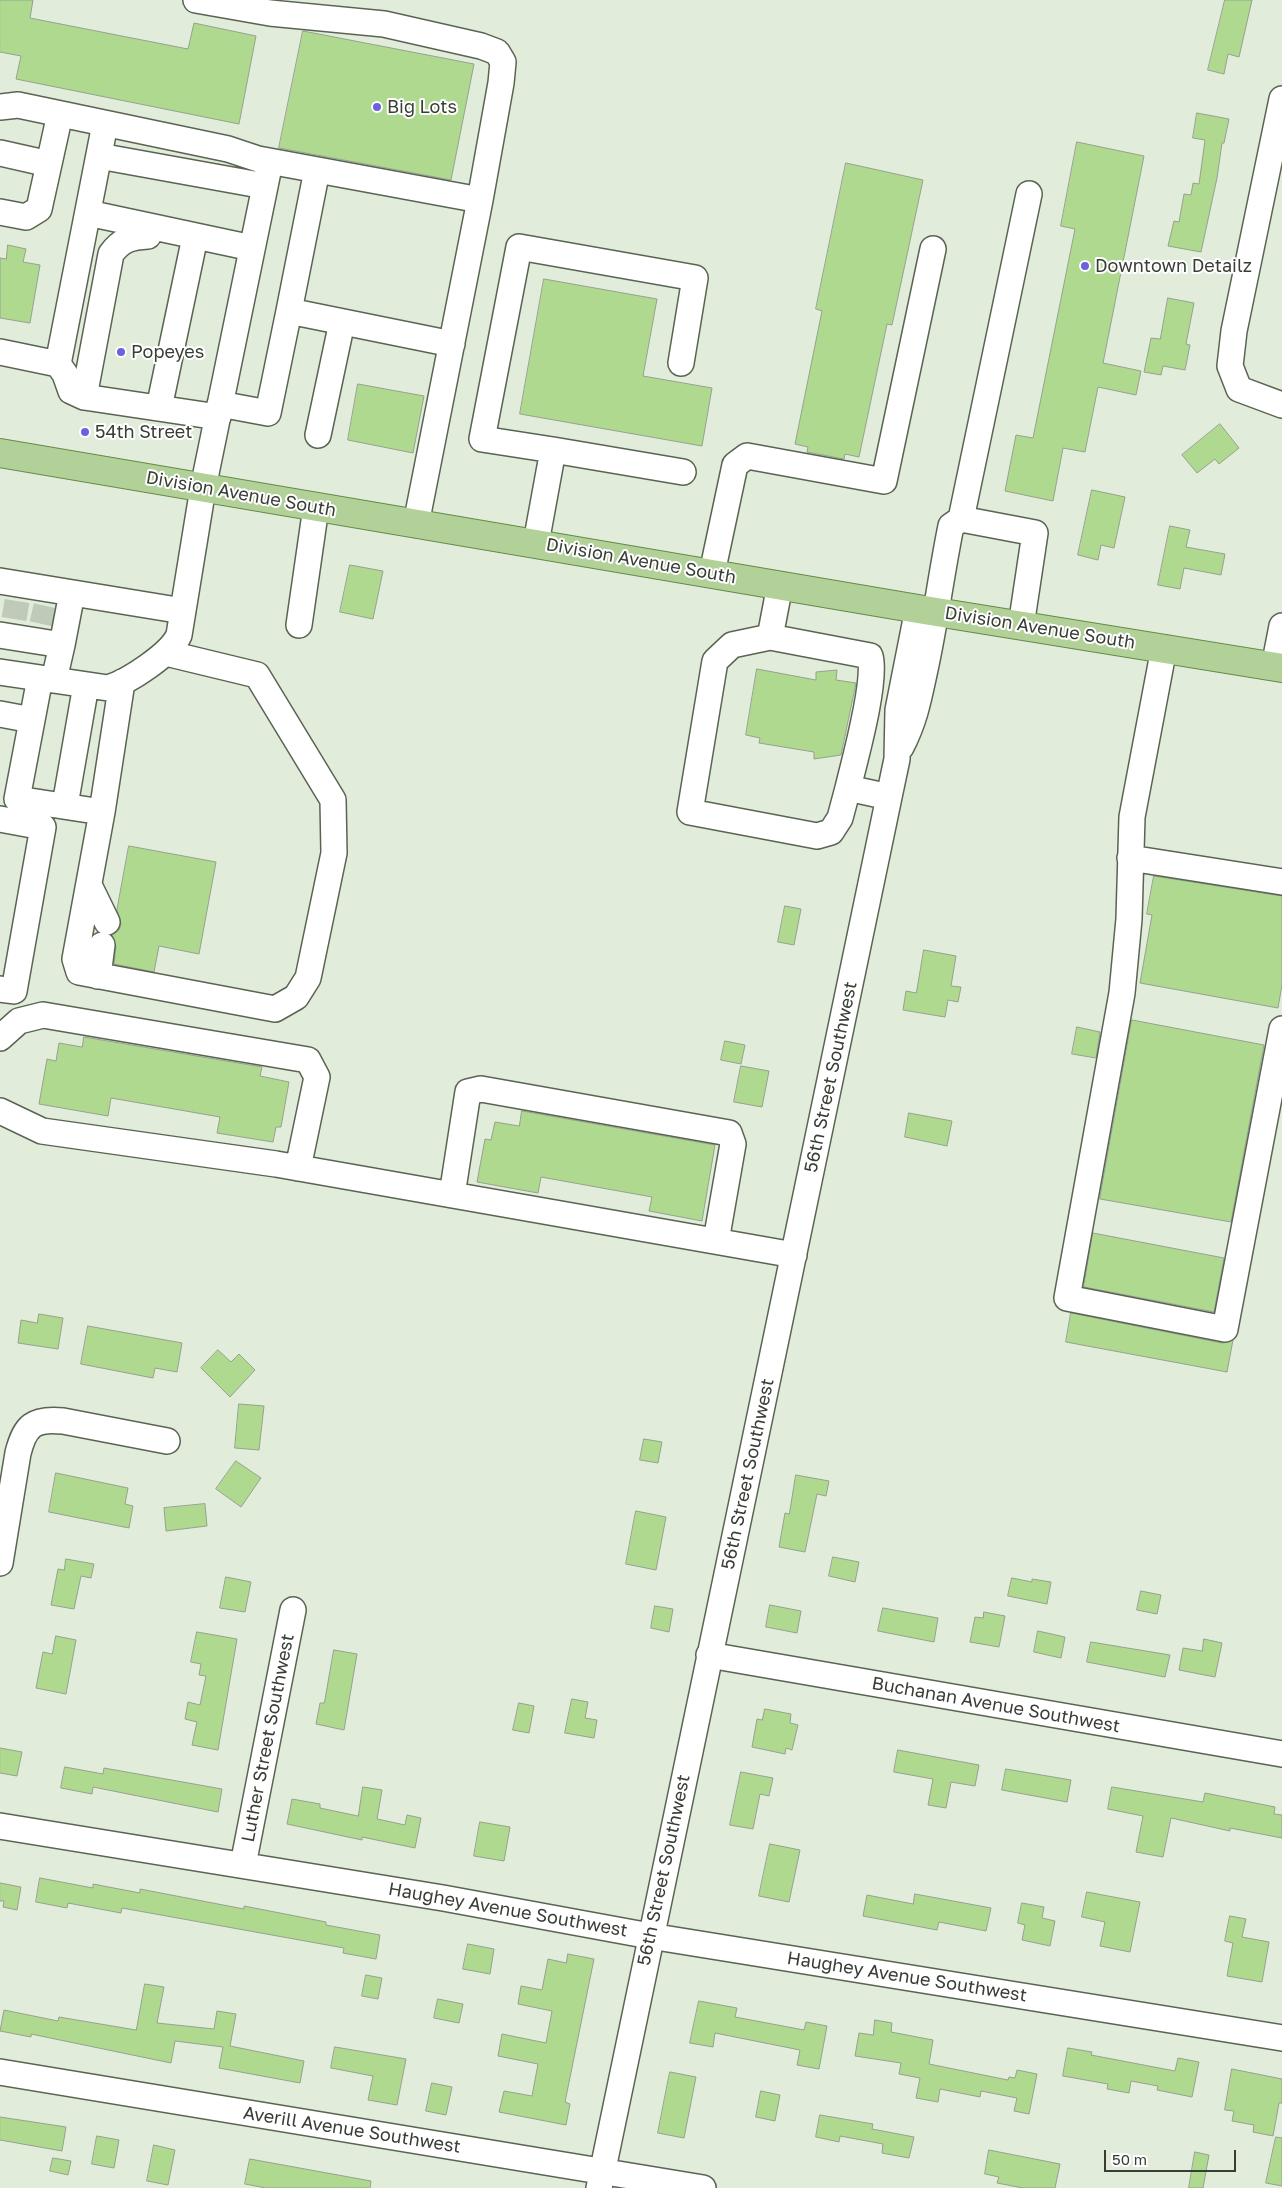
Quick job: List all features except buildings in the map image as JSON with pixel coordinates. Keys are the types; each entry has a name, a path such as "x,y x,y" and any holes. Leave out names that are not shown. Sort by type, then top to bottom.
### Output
{"main road":[{"name":"Division Avenue South","path":"0,453 1021,626 1278,667"}],"street":[{"path":"196,0 270,13 384,24 481,46 497,52 503,62 501,84 480,200 416,524"},
{"path":"1282,99 1234,331 1230,366 1239,389 1282,405"},
{"path":"0,107 18,105 228,149 270,162 480,200"},
{"path":"0,212 26,218 40,209 60,114"},
{"path":"58,364 105,124"},
{"path":"0,153 50,164"},
{"path":"99,156 265,186"},
{"path":"0,672 108,688 122,682 166,653 180,635 203,488 270,162"},
{"path":"0,352 58,364 65,374 71,391 84,396 159,408 268,413 317,170"},
{"path":"1021,626 1035,533 961,519 1029,194"},
{"path":"88,213 252,248"},
{"path":"84,396 111,254 120,242 133,236 148,236 150,227"},
{"path":"159,408 194,237"},
{"path":"680,364 695,278 519,247 482,439 683,472"},
{"path":"712,573 735,466 747,456 884,482 933,249"},
{"path":"289,311 452,344"},
{"path":"318,435 342,322"},
{"path":"536,544 553,450"},
{"path":"299,625 316,506"},
{"name":"56th Street Southwest","path":"600,2180 897,759 898,710 941,572 951,526 961,519"},
{"path":"770,637 780,585"},
{"path":"10,609 52,616 184,611"},
{"path":"10,609 52,616"},
{"path":"52,616 47,679 32,720 9,800 66,805 102,812"},
{"path":"1278,667 1282,626"},
{"path":"770,637 870,656 873,666 840,818 831,832 817,836 690,812 715,661 732,645 770,637"},
{"path":"1164,648 1132,817 1128,919 1122,993 1067,1298 1225,1328 1282,1029"},
{"path":"122,682 102,812 75,959 79,972 275,1009 296,998 308,978 334,853 333,800 257,675 166,653"},
{"path":"66,805 86,685"},
{"path":"0,714 32,720"},
{"path":"848,788 889,797"},
{"path":"0,819 43,827 14,991 0,988"},
{"path":"1130,858 1282,882"},
{"path":"89,885 105,934 98,976"},
{"path":"0,1038 19,1021 43,1014 308,1060 317,1077 298,1168"},
{"path":"452,1195 468,1092 481,1089 729,1133 733,1144 716,1241"},
{"path":"0,1111 42,1131 298,1168 794,1255"},
{"path":"0,1563 18,1453 24,1436 33,1424 45,1420 63,1421 167,1441"},
{"name":"Luther Street Southwest","path":"243,1866 293,1610"},
{"name":"Buchanan Avenue Southwest","path":"709,1655 1282,1754"},
{"name":"Haughey Avenue Southwest","path":"0,1826 443,1898 650,1936 1282,2038"},
{"name":"Averill Avenue Southwest","path":"0,2072 600,2180 703,2188"}],"tunnel":[{"path":"14,619 17,601"},
{"path":"42,624 46,606"}],"place":[{"name":"Big Lots","path":"377,107"},
{"name":"Downtown Detailz","path":"1085,266"},
{"name":"Popeyes","path":"121,352"},
{"name":"54th Street","path":"85,432"}]}
